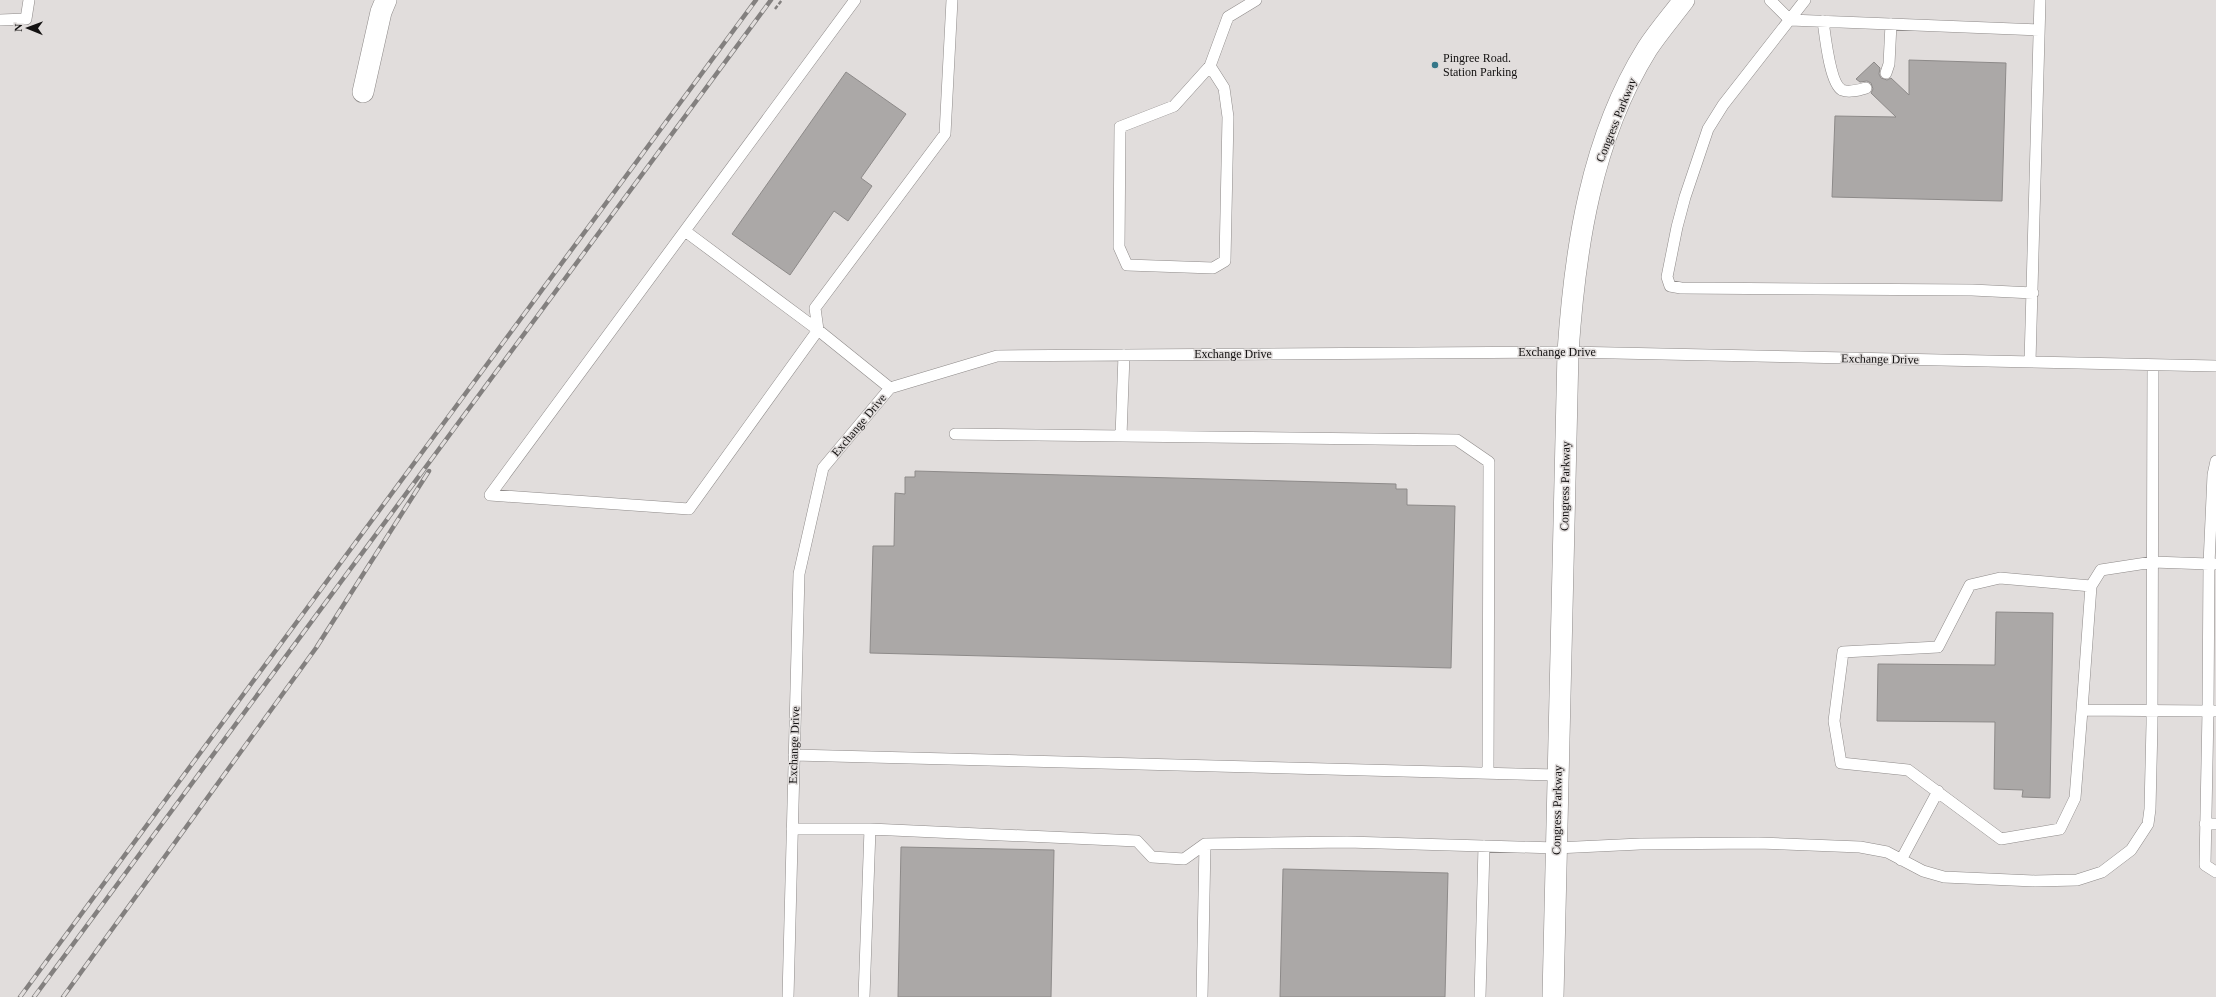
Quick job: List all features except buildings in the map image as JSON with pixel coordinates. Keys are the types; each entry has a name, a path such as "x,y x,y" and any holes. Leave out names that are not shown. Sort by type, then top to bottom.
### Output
{"street":[{"path":"363,92 381,12 386,0"},
{"name":"Congress Parkway","path":"1553,997 1568,352 1573,282 1582,227 1599,154 1622,98 1647,49 1684,0"}],"lane":[{"path":"0,20 26,19 28,0"},
{"path":"855,0 490,495 689,509 818,330 815,308 945,134 952,0"},
{"path":"1210,66 1224,88 1228,117 1225,261 1213,268 1127,265 1119,247 1120,127 1174,106 1210,66 1228,17 1256,0"},
{"path":"1770,0 1790,20 2039,30"},
{"path":"1805,0 1723,105 1708,129 1685,197 1679,220 1667,277 1670,286 1681,288 1972,290 2032,293"},
{"path":"2030,362 2040,0"},
{"path":"1823,21 1834,80 1840,89 1850,92 1866,88"},
{"path":"1886,73 1889,64 1891,24"},
{"path":"685,231 818,330 890,388"},
{"name":"Exchange Drive","path":"788,997 799,574 823,468 890,388 996,356 1568,352 2216,366"},
{"path":"1121,436 1124,355"},
{"path":"792,829 870,829 1138,840 1152,857 1184,859 1205,844 1346,842 1556,848 1640,844 1790,844 1860,847 1887,852 1923,871 1944,877 2034,881 2077,880 2102,872 2131,850 2148,824 2150,809 2153,562 2153,365"},
{"path":"955,434 1457,440 1489,462 1488,773"},
{"path":"2216,461 2213,475 2211,824 2204,865 2216,872"},
{"path":"2091,586 2000,578 1970,585 1938,647 1843,652 1834,721 1841,763 1908,770 2001,839 2060,829 2075,798 2091,586 2101,570 2153,562 2212,564"},
{"path":"2082,710 2152,709 2212,711"},
{"path":"794,755 1558,775"},
{"path":"1901,860 1938,791"},
{"path":"864,997 870,829"},
{"path":"1202,997 1205,844"},
{"path":"1480,997 1484,846"}],"path":[{"path":"775,8 782,0"}],"railway":[{"path":"20,997 756,0"},
{"path":"34,997 771,0"},
{"path":"63,997 316,648 429,471"}],"place":[{"name":"Pingree Road. Station Parking","path":"1435,65"}]}
